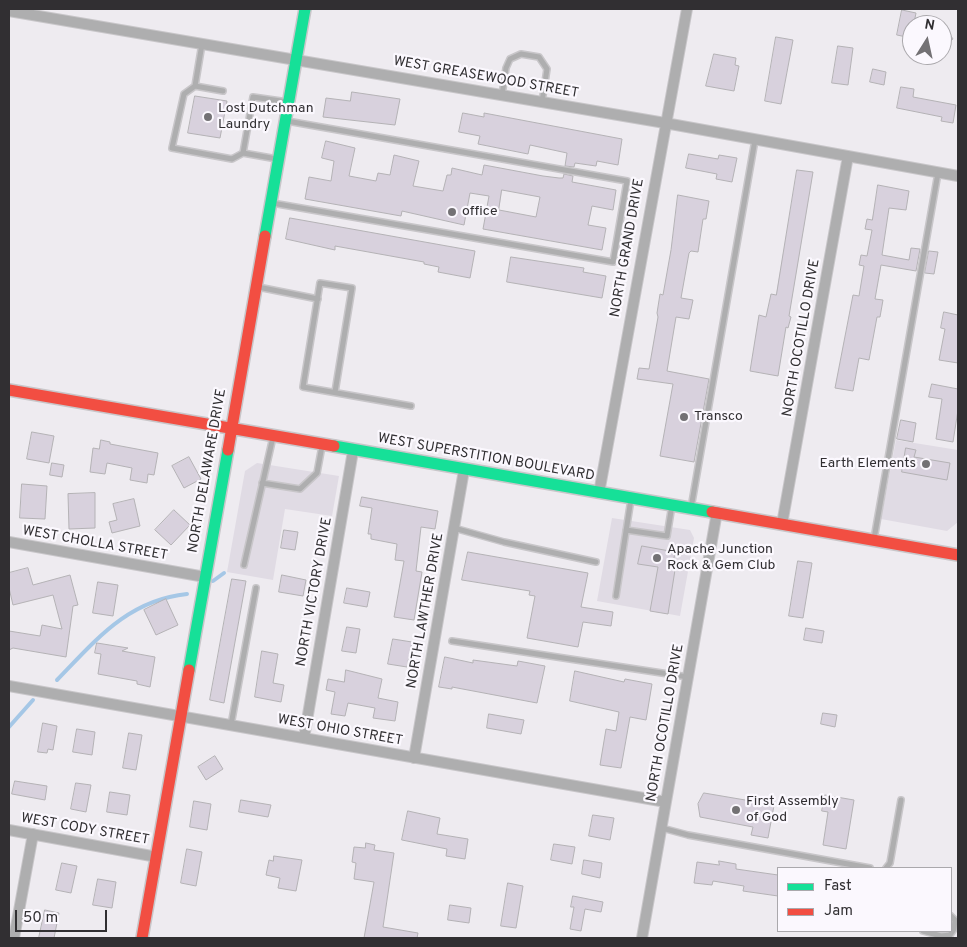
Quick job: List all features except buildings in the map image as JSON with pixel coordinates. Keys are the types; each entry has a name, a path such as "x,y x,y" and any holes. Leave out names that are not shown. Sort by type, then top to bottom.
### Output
{"main road":[{"name":"NORTH DELAWARE DRIVE","path":"142,938 277,159 305,9"},
{"name":"WEST SUPERSTITION BOULEVARD","path":"9,390 322,446 958,554"}],"street":[{"name":"NORTH GRAND DRIVE","path":"599,493 687,9"},
{"name":"WEST GREASEWOOD STREET","path":"9,11 665,123 958,176"},
{"name":"NORTH OCOTILLO DRIVE","path":"782,524 848,156"},
{"name":"NORTH VICTORY DRIVE","path":"304,738 353,451"},
{"name":"NORTH LAWTHER DRIVE","path":"414,758 464,470"},
{"name":"NORTH OCOTILLO DRIVE","path":"642,938 717,512"},
{"name":"WEST CHOLLA STREET","path":"9,542 205,577"},
{"name":"WEST OHIO STREET","path":"9,686 666,802"},
{"name":"WEST CODY STREET","path":"9,830 157,856"},
{"path":"14,938 33,834"}],"lane":[{"path":"202,44 195,86 184,94 172,148 232,159 243,152 277,159"},
{"path":"502,95 506,68 510,58 521,54 539,57 547,69 542,102"},
{"path":"195,86 223,91"},
{"path":"243,152 253,97 288,102"},
{"path":"270,203 614,262 627,180 284,121"},
{"path":"691,508 755,139"},
{"path":"874,540 938,172"},
{"path":"334,392 352,288 320,283 303,386 334,392 411,406"},
{"path":"256,287 318,299"},
{"path":"244,565 273,436"},
{"path":"262,483 300,490 317,472 322,446"},
{"path":"616,596 632,498"},
{"path":"626,530 667,536 672,505"},
{"path":"454,528 504,542 596,562"},
{"path":"231,726 256,588"},
{"path":"452,640 688,677"},
{"path":"887,867 890,863 901,800"},
{"path":"661,827 688,835 864,867"},
{"path":"927,932 941,936 950,935 956,930 955,920 952,917"}],"shaded area":[{"path":"896,440 958,450 958,522 947,531 881,519"},
{"path":"257,463 339,476 332,516 285,509 273,580 227,572 245,471"},
{"path":"612,518 690,530 694,538 680,616 597,601"}],"waterway":[{"path":"213,581 224,573"},
{"path":"57,680 100,637 130,613 147,604 187,594"},
{"path":"9,727 33,700"}],"traffic: fast":[{"path":"265,236 305,9"},
{"path":"334,446 712,512"},
{"path":"189,670 228,450"}],"traffic: jam":[{"path":"228,450 265,236"},
{"path":"9,390 334,446"},
{"path":"712,512 958,555"},
{"path":"142,938 189,670"}],"place":[{"name":"Lost Dutchman Laundry","path":"208,117"},
{"name":"office","path":"452,212"},
{"name":"Transco","path":"684,417"},
{"name":"Earth Elements","path":"926,464"},
{"name":"Apache Junction Rock & Gem Club","path":"657,558"},
{"name":"First Assembly of God","path":"736,810"}]}
